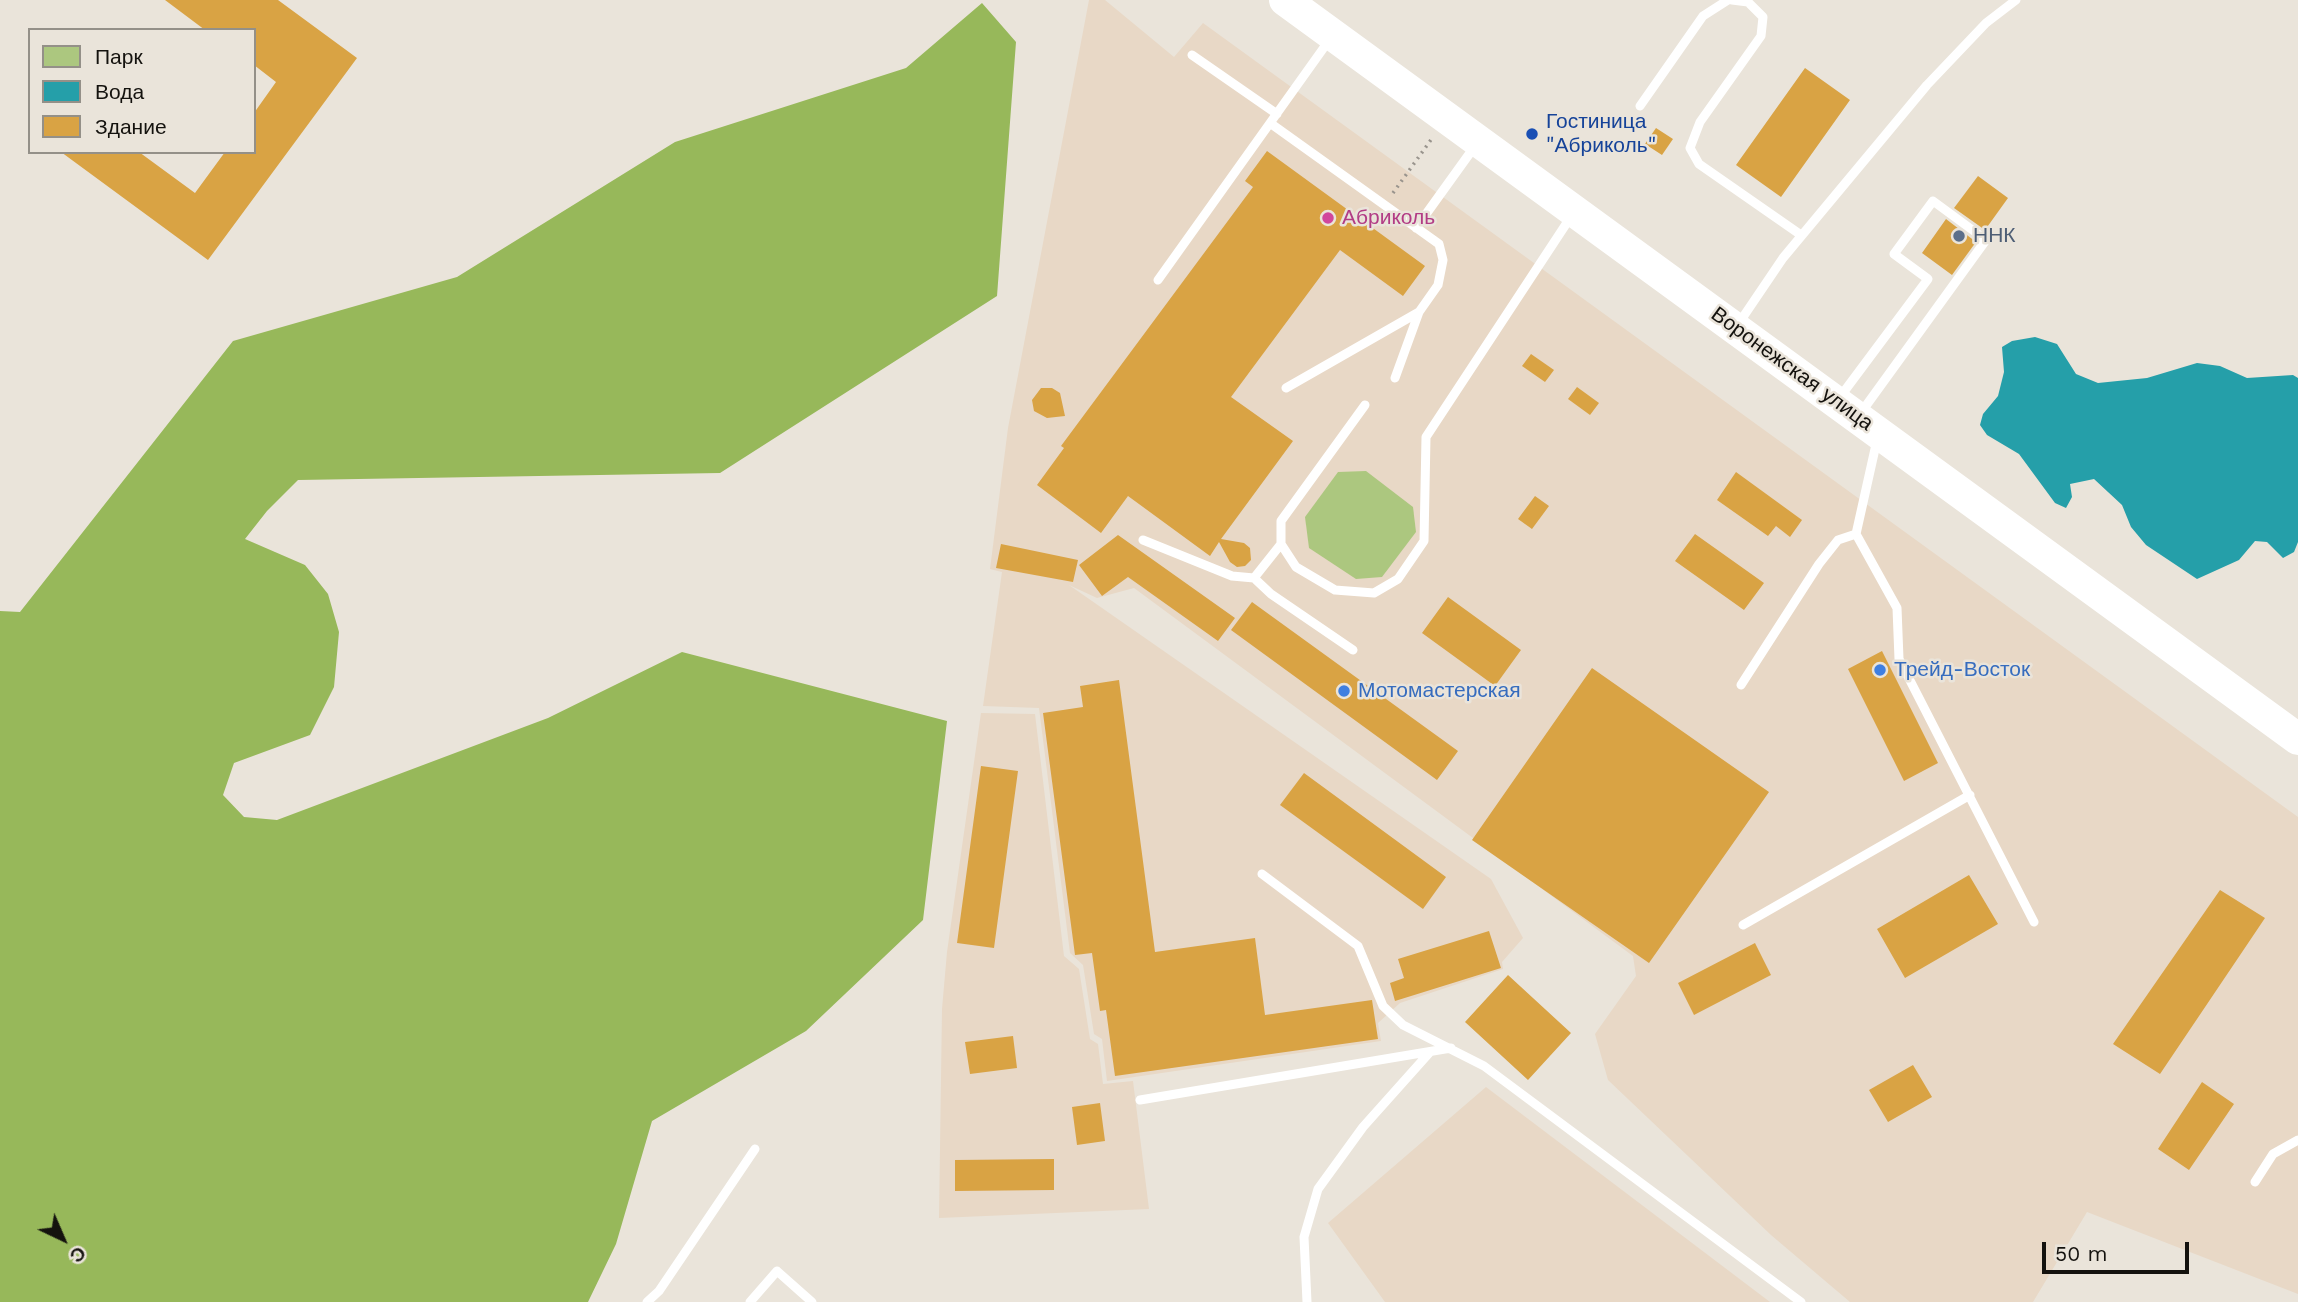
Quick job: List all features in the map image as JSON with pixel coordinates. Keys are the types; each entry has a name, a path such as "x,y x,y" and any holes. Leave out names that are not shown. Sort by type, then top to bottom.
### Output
{"highway":[{"name":"Воронежская улица","path":"1285,0 2298,738"}],"lane":[{"path":"1640,106 1703,16 1730,0 1748,2 1763,17 1761,36 1700,122 1690,148 1699,163 1801,235"},
{"path":"1736,327 1801,235 1927,85 1986,23 2016,0"},
{"path":"1158,280 1333,35"},
{"path":"1192,55 1277,114"},
{"path":"1270,123 1439,244 1443,260 1438,285 1419,312 1395,378"},
{"path":"1416,228 1478,141"},
{"path":"1858,416 1986,240 1933,201 1894,254 1928,279 1858,416 1856,534 1897,608 1899,659 2034,922"},
{"path":"1281,544 1297,567 1335,590 1374,593 1398,579 1424,541 1426,437 1575,211"},
{"path":"1286,388 1419,312"},
{"path":"1254,578 1281,544 1282,521 1365,405"},
{"path":"1741,685 1819,564 1838,540 1856,534"},
{"path":"1143,540 1232,576 1254,578 1271,594 1353,650"},
{"path":"1743,925 1969,795"},
{"path":"1262,874 1358,946 1383,1006 1403,1025 1453,1048 1495,1074 1801,1302"},
{"path":"1140,1100 1453,1048"},
{"path":"1307,1302 1304,1237 1318,1189 1363,1126 1430,1052"},
{"path":"2255,1182 2273,1154 2298,1140"},
{"path":"648,1302 659,1291 755,1149"},
{"path":"750,1302 777,1271 812,1302"}],"path":[{"path":"1384,205 1446,118"}],"shaded area":[{"path":"1089,0 1105,0 1174,57 1203,23 2298,817 2298,1294 2087,1212 2033,1302 1850,1302 1771,1235 1608,1080 1595,1034 1636,976 1633,956 1134,588 1097,598 1069,585 1491,879 1523,938 1502,962 1503,969 1400,1003 1378,1023 1381,1041 1107,1081 1102,1039 1094,1034 1083,965 1070,953 1039,708 983,706 1002,572 990,569 1008,428"},
{"path":"981,713 1035,714 1064,956 1079,969 1090,1039 1098,1044 1103,1084 1133,1081 1149,1209 939,1218 942,1009 947,952"},
{"path":"1486,1087 1770,1302 1385,1302 1328,1223"}],"green space":[{"path":"982,3 1016,42 997,296 720,473 298,480 267,511 245,539 305,565 328,594 339,632 334,687 310,735 234,763 223,795 244,817 277,820 548,718 682,652 947,721 923,920 806,1031 652,1121 616,1244 588,1302 0,1302 0,611 20,612 233,341 457,277 675,142 906,68"},
{"path":"1366,471 1413,507 1416,532 1382,577 1356,579 1309,548 1305,517 1338,472"}],"water":[{"path":"2035,337 2057,344 2076,374 2098,383 2147,378 2197,363 2220,366 2247,378 2293,375 2298,378 2298,542 2294,552 2283,558 2267,542 2255,541 2239,560 2197,579 2146,545 2131,527 2122,505 2094,479 2070,484 2072,497 2066,508 2055,503 2019,454 1987,435 1980,425 1983,414 1998,396 2004,372 2002,347 2012,341"}],"building":[{"path":"165,0 278,0 357,58 208,260 64,154 142,154 195,193 224,154 256,154 256,110 276,82 256,67 256,28 202,28"},
{"path":"1805,68 1850,100 1781,197 1736,165"},
{"path":"1656,128 1673,139 1662,155 1645,144"},
{"path":"1267,151 1425,266 1403,296 1340,250 1231,397 1293,441 1221,539 1244,543 1250,548 1251,560 1245,566 1237,567 1230,562 1219,542 1210,556 1128,496 1101,533 1037,485 1064,448 1061,446 1253,187 1245,181"},
{"path":"1978,176 2008,198 1985,230 1954,208"},
{"path":"1946,219 1976,242 1952,275 1922,253"},
{"path":"1531,354 1554,370 1545,382 1522,366"},
{"path":"1577,387 1599,403 1590,415 1568,399"},
{"path":"1041,388 1052,388 1060,393 1065,416 1047,418 1034,411 1032,400"},
{"path":"1736,472 1802,520 1790,537 1776,526 1768,536 1717,500"},
{"path":"1535,496 1549,506 1532,529 1518,519"},
{"path":"1695,534 1764,583 1744,610 1675,561"},
{"path":"1118,535 1235,618 1218,641 1128,577 1102,596 1079,565"},
{"path":"1001,544 1078,560 1073,582 996,568"},
{"path":"1448,597 1521,650 1495,686 1422,633"},
{"name":"Мотомастерская","path":"1252,602 1458,751 1437,780 1231,630"},
{"path":"1882,651 1938,763 1904,781 1848,669"},
{"path":"1592,668 1769,792 1649,963 1472,840"},
{"path":"1119,680 1155,952 1255,938 1265,1015 1372,1000 1378,1039 1115,1076 1106,1010 1100,1011 1092,953 1075,955 1043,713 1083,707 1080,686"},
{"path":"981,766 1018,771 994,948 957,943"},
{"path":"1304,773 1446,877 1423,909 1280,805"},
{"path":"1969,875 1998,924 1905,978 1877,929"},
{"path":"2220,890 2265,918 2160,1074 2113,1044"},
{"path":"1489,931 1501,968 1395,1001 1390,983 1404,978 1398,959"},
{"path":"1755,943 1771,975 1694,1015 1678,983"},
{"path":"1508,975 1571,1033 1528,1080 1465,1022"},
{"path":"1013,1036 1017,1068 970,1074 965,1042"},
{"path":"1913,1065 1932,1097 1888,1122 1869,1090"},
{"path":"2202,1082 2234,1104 2189,1170 2158,1149"},
{"path":"1100,1103 1105,1141 1077,1145 1072,1107"},
{"path":"1054,1159 1054,1190 955,1191 955,1160"}],"place":[{"name":"Гостиница \"Абриколь\"","path":"1532,134"},
{"name":"Абриколь","path":"1328,218"},
{"name":"ННК","path":"1959,236"},
{"name":"Трейд-Восток","path":"1880,670"},
{"name":"Мотомастерская","path":"1344,691"}]}
